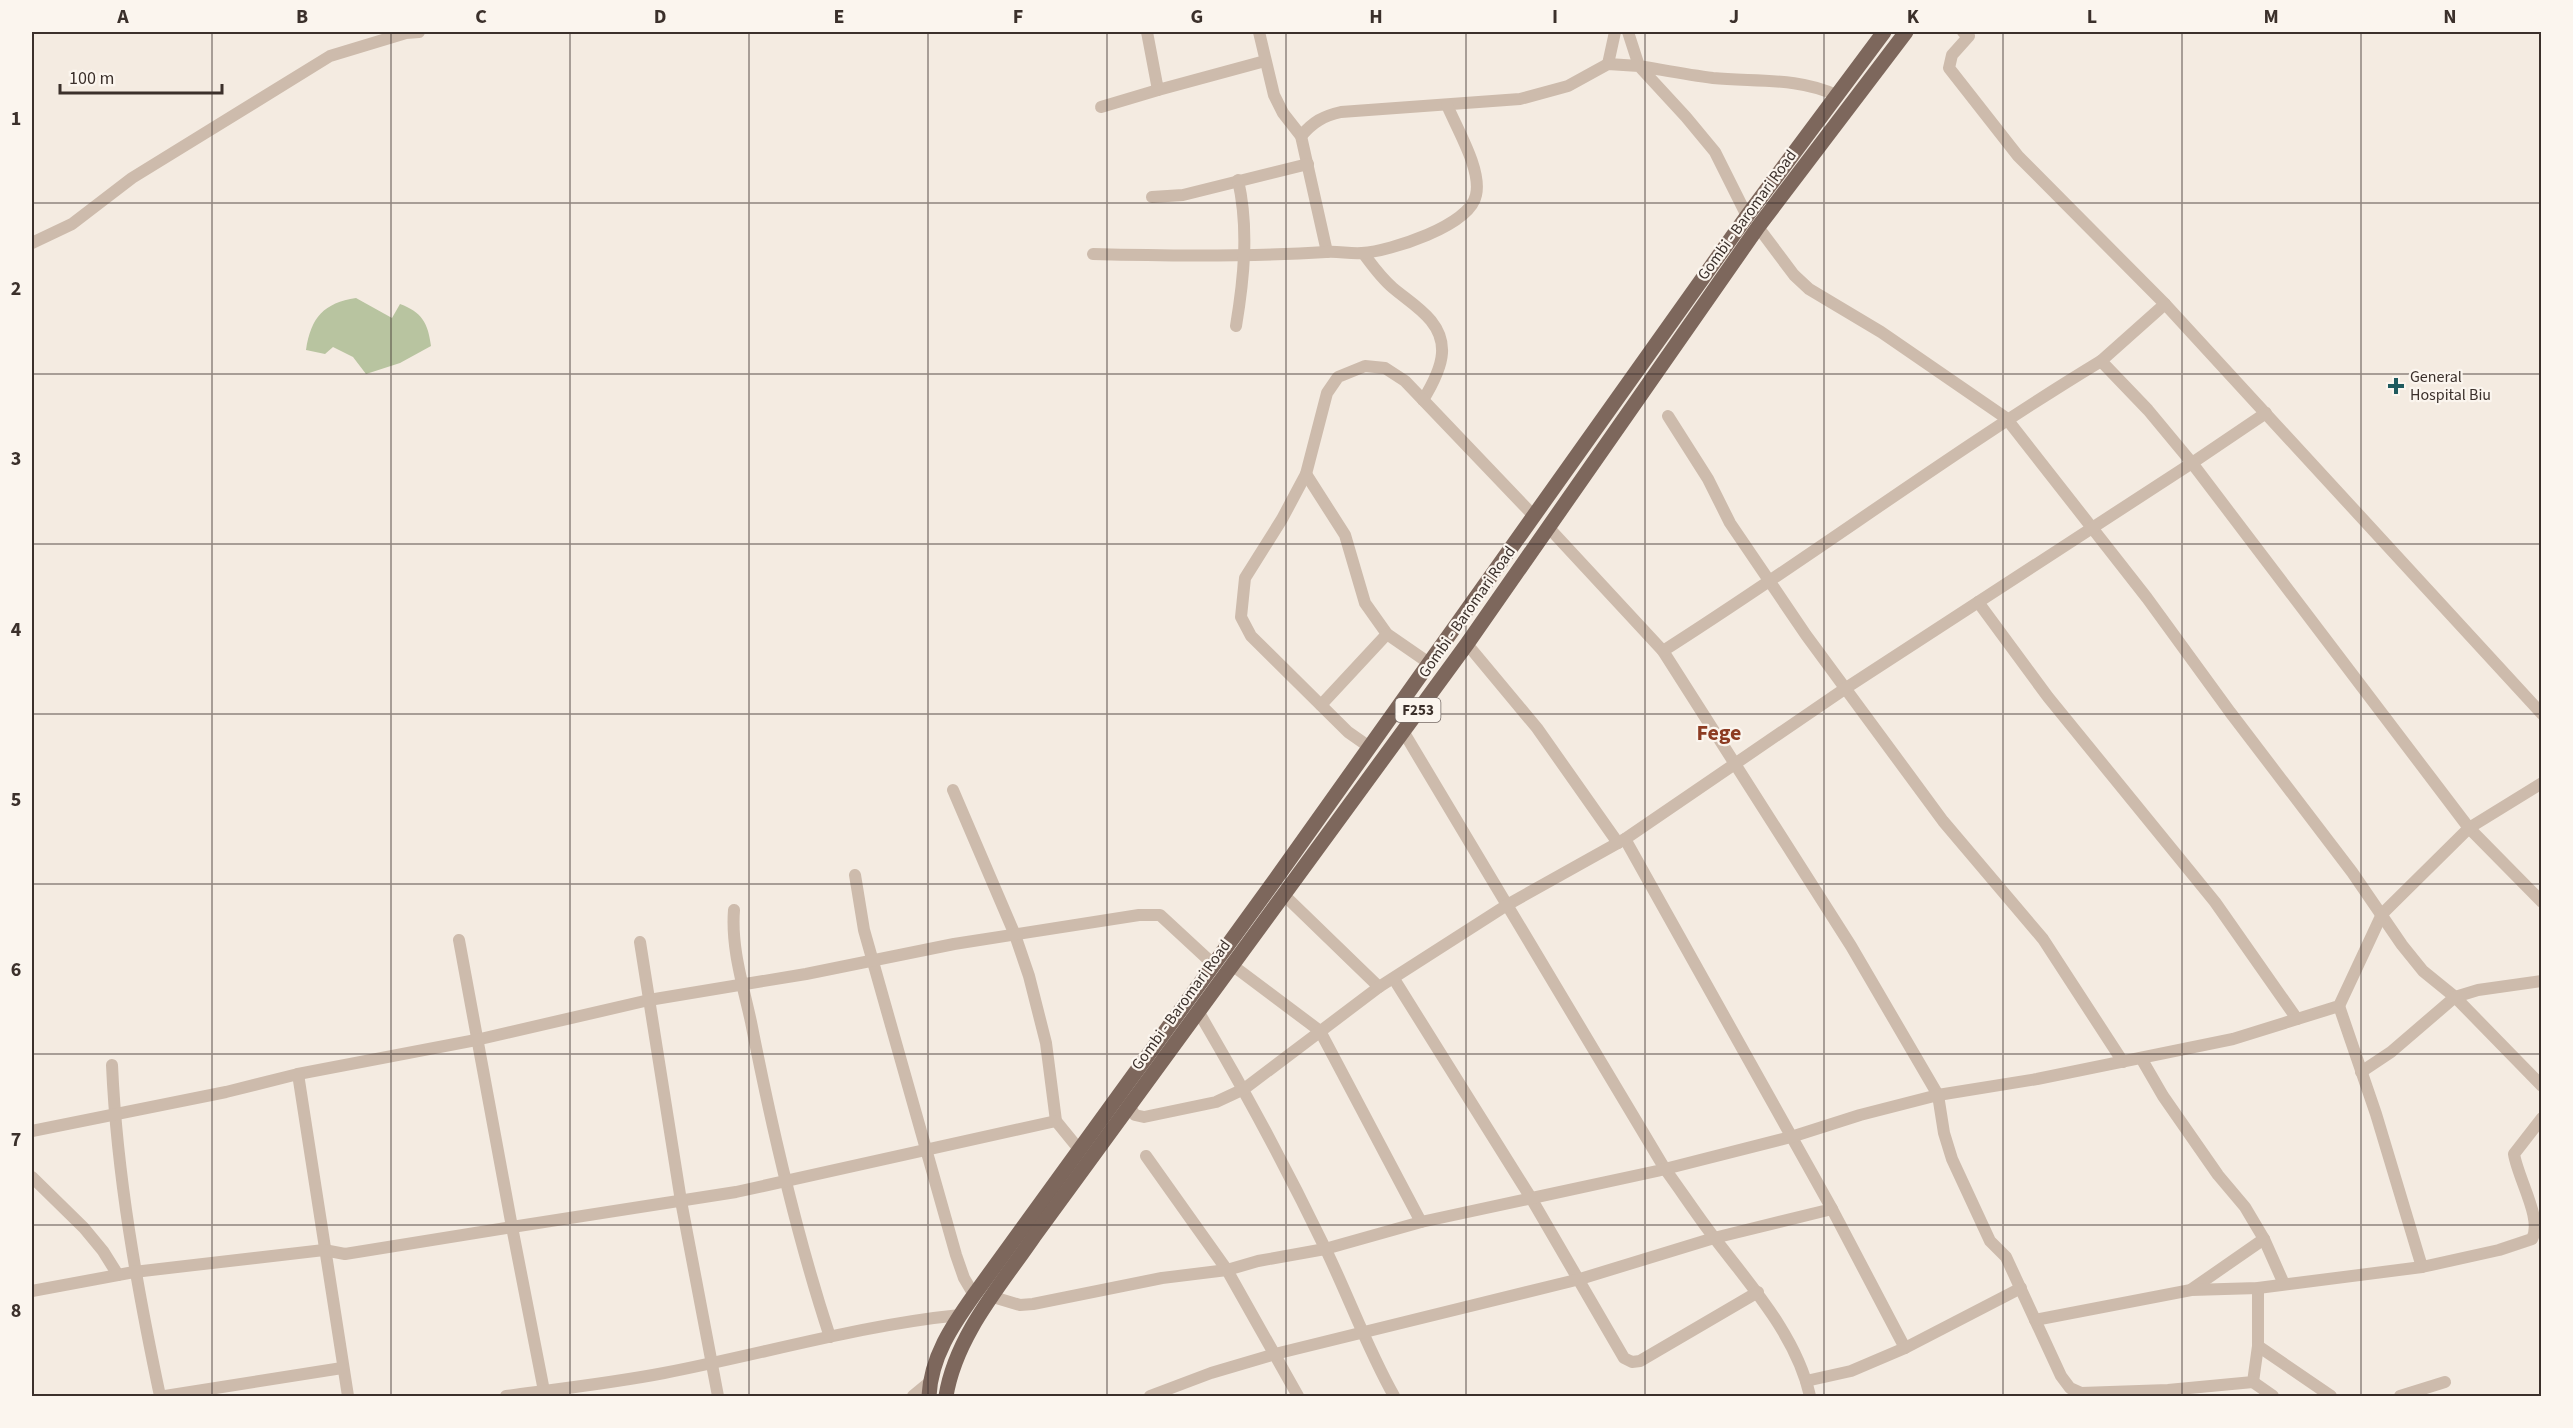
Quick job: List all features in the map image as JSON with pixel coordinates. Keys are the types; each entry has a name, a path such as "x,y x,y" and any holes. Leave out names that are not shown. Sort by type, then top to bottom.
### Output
{"main road":[{"name":"Gombi - Baromari Road","path":"929,1389 940,1350 974,1295 1078,1148 1124,1100 1198,1011 1467,644 1549,528 1753,221 1884,32"},
{"name":"Gombi - Baromari Road","path":"946,1396 957,1358 969,1333 1213,964 1465,614 1533,515 1753,221 1906,32"},
{"path":"1465,614 1477,629"}],"street":[{"path":"32,243 72,224 132,178 330,56 406,33 419,32"},
{"path":"1147,32 1158,90"},
{"path":"1259,32 1274,94 1283,113 1301,136 1327,252"},
{"path":"1608,64 1615,32"},
{"path":"1628,32 1639,66 1686,117 1714,152 1734,196 1794,275 1809,289 1881,332 2006,418 2147,598 2382,914 2402,945 2423,971 2455,997 2541,1086"},
{"path":"1963,32 1969,36 1952,56 1949,68 2018,156 2165,304 2541,714"},
{"path":"1101,106 1265,61"},
{"path":"1301,136 1311,124 1324,116 1341,112 1520,99 1568,86 1608,64 1639,66 1710,78 1804,84 1821,87 1838,96"},
{"path":"1093,254 1363,253 1424,237 1468,209 1476,196 1476,174 1447,105"},
{"path":"1152,197 1171,197 1308,164"},
{"path":"1236,326 1243,255 1244,211 1238,180"},
{"path":"1363,253 1392,288 1431,320 1438,336 1442,353 1433,382 1423,400"},
{"path":"1663,651 1772,582 2006,418 2101,361 2165,304"},
{"path":"2101,361 2148,410 2192,463 2469,828 2541,902"},
{"path":"1368,746 1348,732 1251,636 1241,616 1245,578 1282,519 1306,474 1327,393 1338,377 1365,366 1385,368 1405,381 1533,515"},
{"path":"1124,1100 1135,1115 1144,1117 1216,1102 1244,1089 1379,987 1507,905 1622,841 1846,688 2266,413"},
{"path":"1668,417 1708,479 1730,523 1846,688 1943,821 2043,939 2123,1062"},
{"path":"1306,474 1345,535 1365,603 1387,634 1428,663"},
{"path":"1549,528 1663,651 1851,946 1938,1095 1944,1133 1952,1159 1990,1240 2006,1257 2061,1376 2070,1388 2081,1393 2168,1390 2253,1382 2273,1396"},
{"path":"1978,602 2048,697 2215,902 2297,1019"},
{"path":"1321,705 1387,634"},
{"path":"1467,644 1537,728 1622,841 1832,1209 1905,1348"},
{"path":"1403,731 1665,1169 1714,1238 1758,1292 1784,1335 1806,1381 1809,1396"},
{"path":"2422,1267 2339,1006 2382,914 2469,828 2541,783"},
{"path":"953,790 1015,935 1039,1010 1052,1077 1056,1121 1078,1148"},
{"path":"855,875 864,930 895,1046 956,1255 964,1278 974,1295"},
{"path":"1284,895 1379,987"},
{"path":"734,910 734,950 743,983 784,1182 804,1258 830,1337"},
{"path":"32,1131 114,1116 298,1074 476,1040 649,1000 874,962 954,944 1139,915 1160,915 1213,964"},
{"path":"459,940 476,1040 545,1394"},
{"path":"640,942 681,1201 718,1396"},
{"path":"1232,965 1320,1030 1420,1222"},
{"path":"1394,979 1531,1198 1624,1358 1632,1362 1687,1335 1758,1292"},
{"path":"2361,1071 2391,1052 2455,997 2478,990 2541,981"},
{"path":"993,1297 1020,1305 1033,1304 1162,1278 1227,1270 1258,1261 1325,1249 1420,1222 1665,1169 1791,1137 1938,1095 2037,1079 2233,1039 2339,1006"},
{"path":"1198,1011 1244,1089 1325,1249 1362,1334 1394,1396"},
{"path":"2141,1058 2163,1096 2244,1207 2264,1239 2284,1284"},
{"path":"112,1065 114,1116 134,1272 160,1396"},
{"path":"298,1074 348,1396"},
{"path":"2035,1320 2191,1290 2258,1288 2422,1267 2499,1250 2532,1239 2537,1230 2535,1218 2517,1173 2514,1154 2541,1118"},
{"path":"32,1291 134,1272 324,1250 345,1254 681,1201 784,1182 1056,1121"},
{"path":"1146,1156 1227,1270 1298,1396"},
{"path":"32,1178 84,1228 103,1251 118,1275"},
{"path":"1150,1396 1211,1373 1275,1354 1580,1279 1714,1238 1832,1209"},
{"path":"2191,1290 2264,1239"},
{"path":"1806,1381 1851,1371 1905,1348 2021,1288"},
{"path":"2253,1382 2258,1346 2258,1288"},
{"path":"506,1396 545,1394 663,1373 830,1337 923,1319 960,1315"},
{"path":"2258,1346 2331,1396"},
{"path":"165,1396 342,1368"},
{"path":"2400,1396 2445,1382"},
{"path":"913,1396 929,1389"}],"green space":[{"path":"356,298 392,318 400,304 408,307 423,319 431,346 400,363 366,374 353,357 333,347 325,354 306,350 311,329 321,314 335,304"}],"place":[{"name":"General Hospital Biu","path":"2396,386"}],"district":[{"name":"Fege","path":"1719,733"}]}
